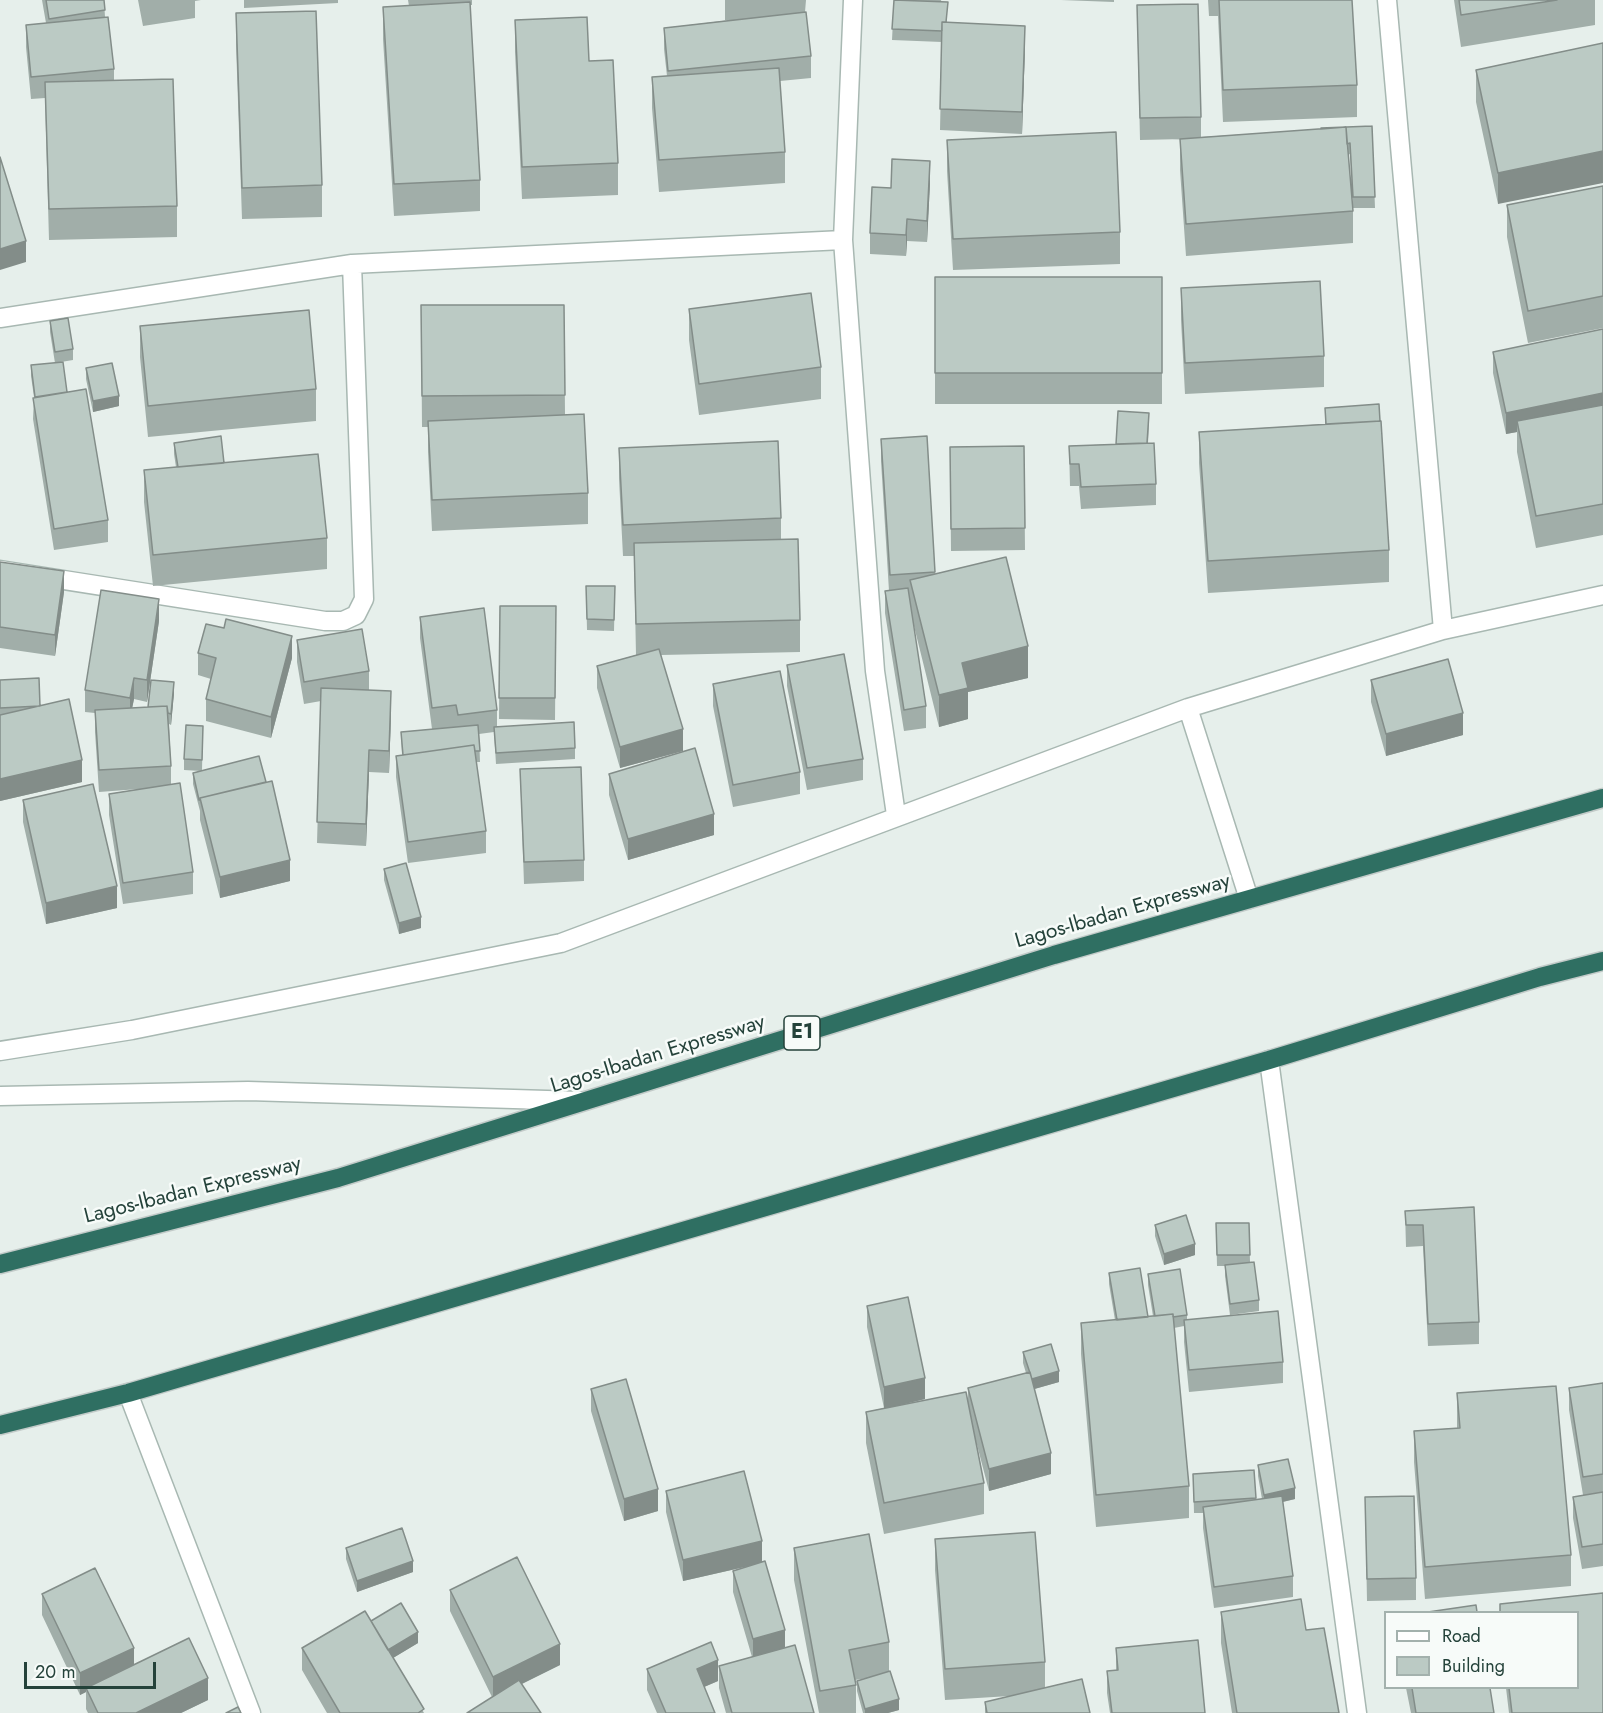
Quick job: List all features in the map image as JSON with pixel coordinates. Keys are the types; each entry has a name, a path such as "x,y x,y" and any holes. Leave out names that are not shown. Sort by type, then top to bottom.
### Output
{"highway":[{"name":"Lagos-Ibadan Expressway","path":"0,1264 338,1178 1054,954 1603,798"},
{"path":"0,1425 128,1393 1269,1060 1540,977 1603,961"}],"street":[{"path":"853,0 843,240 875,671 896,815"},
{"path":"1388,0 1443,630"},
{"path":"0,318 352,264 843,240"},
{"path":"0,570 325,621 343,621 356,615 364,599 352,264"},
{"path":"0,1051 132,1030 561,943 896,815 1188,708 1443,630 1603,595"},
{"path":"1188,708 1249,899"},
{"path":"1269,1060 1358,1713"},
{"path":"0,1096 248,1091 584,1101"},
{"path":"128,1393 249,1709 226,1713"}],"building":[{"path":"46,0 104,0 105,10 49,19"},
{"path":"894,0 948,2 946,22 942,22 942,31 892,29"},
{"path":"1219,0 1352,0 1357,85 1223,90"},
{"path":"1459,0 1557,0 1461,15"},
{"path":"470,2 480,180 394,184 383,7"},
{"path":"1198,4 1201,117 1140,118 1137,5"},
{"path":"316,11 322,185 242,188 236,13"},
{"path":"806,12 811,56 668,71 664,28"},
{"path":"108,17 114,69 31,77 26,25"},
{"path":"587,17 589,61 613,60 618,163 522,167 515,20"},
{"path":"942,22 1025,26 1022,112 940,109"},
{"path":"1603,43 1603,151 1498,173 1476,70"},
{"path":"779,68 785,152 659,160 652,77"},
{"path":"173,79 177,206 49,209 45,82"},
{"path":"1372,126 1375,197 1353,197 1350,143 1347,144 1346,127"},
{"path":"1346,127 1353,211 1186,224 1180,139"},
{"path":"1116,132 1120,232 953,239 947,140"},
{"path":"0,157 26,241 0,249"},
{"path":"892,159 930,161 927,221 907,219 906,235 870,233 872,187 891,188"},
{"path":"1603,186 1603,296 1528,311 1507,205"},
{"path":"935,277 1162,277 1162,373 935,373"},
{"path":"1320,281 1324,356 1185,363 1181,288"},
{"path":"811,293 821,367 699,384 689,309"},
{"path":"421,305 564,305 565,395 422,396"},
{"path":"309,310 316,389 148,406 140,326"},
{"path":"68,318 73,349 55,352 50,321"},
{"path":"1603,329 1603,393 1506,413 1493,352"},
{"path":"63,362 67,392 35,397 31,365"},
{"path":"112,363 119,396 93,401 86,368"},
{"path":"86,389 108,520 54,529 33,398"},
{"path":"1379,404 1380,421 1326,424 1325,408"},
{"path":"1603,405 1603,504 1536,516 1517,421"},
{"path":"1118,411 1149,413 1147,443 1116,444"},
{"path":"584,414 588,493 432,500 428,421"},
{"path":"1381,421 1389,550 1208,561 1199,432"},
{"path":"221,436 224,463 178,467 174,443"},
{"path":"927,436 935,572 890,575 881,439"},
{"path":"778,441 781,518 623,525 619,448"},
{"path":"1154,443 1156,484 1081,487 1079,464 1070,464 1069,446"},
{"path":"1024,446 1025,528 951,529 950,447"},
{"path":"318,454 327,538 153,555 144,470"},
{"path":"798,539 800,620 636,624 634,543"},
{"path":"1006,557 1028,646 962,663 968,688 939,695 910,580"},
{"path":"0,562 64,571 55,635 0,627"},
{"path":"586,586 615,586 614,620 587,619"},
{"path":"908,588 926,706 904,710 885,591"},
{"path":"101,590 159,599 147,680 134,678 130,698 85,690"},
{"path":"500,606 556,606 555,698 499,698"},
{"path":"484,608 497,710 458,715 456,705 432,708 420,617"},
{"path":"226,619 292,636 271,717 206,699 216,658 198,653 206,624 224,628"},
{"path":"362,629 369,671 304,682 297,640"},
{"path":"659,649 683,729 620,747 597,666"},
{"path":"844,654 863,759 807,768 787,665"},
{"path":"1448,659 1463,713 1386,734 1371,680"},
{"path":"780,671 800,772 733,785 713,684"},
{"path":"39,678 40,706 0,708 0,680"},
{"path":"151,680 174,682 171,714 168,713 167,706 148,707"},
{"path":"321,688 391,691 389,751 369,750 366,824 317,822"},
{"path":"69,699 82,760 0,779 0,715"},
{"path":"167,706 171,766 99,770 95,710"},
{"path":"574,722 575,748 496,753 494,727"},
{"path":"186,725 203,726 202,760 184,759"},
{"path":"478,725 480,751 475,751 474,745 403,755 401,732"},
{"path":"474,745 486,831 408,842 396,756"},
{"path":"695,748 714,814 628,839 609,774"},
{"path":"259,756 266,782 199,800 193,773"},
{"path":"581,767 584,860 524,862 520,769"},
{"path":"272,781 290,860 220,877 200,798"},
{"path":"180,783 193,872 123,883 109,794"},
{"path":"93,784 117,886 46,903 23,800"},
{"path":"406,863 421,917 399,923 384,869"},
{"path":"1474,1207 1479,1322 1428,1324 1423,1225 1406,1225 1405,1211"},
{"path":"1186,1215 1195,1244 1164,1254 1155,1225"},
{"path":"1216,1223 1249,1223 1250,1255 1217,1255"},
{"path":"1254,1262 1259,1300 1230,1304 1225,1265"},
{"path":"1140,1268 1148,1317 1117,1320 1109,1273"},
{"path":"1180,1269 1187,1315 1155,1316 1148,1274"},
{"path":"908,1297 925,1378 884,1387 867,1306"},
{"path":"1278,1311 1283,1362 1189,1370 1184,1320"},
{"path":"1173,1314 1189,1486 1096,1495 1081,1323"},
{"path":"1051,1344 1059,1371 1032,1379 1023,1352"},
{"path":"1030,1372 1051,1453 989,1469 968,1388"},
{"path":"626,1379 658,1489 624,1499 591,1389"},
{"path":"1603,1383 1603,1474 1583,1477 1569,1388"},
{"path":"1556,1386 1571,1555 1425,1567 1414,1431 1460,1428 1457,1393"},
{"path":"966,1392 984,1483 884,1503 866,1412"},
{"path":"1288,1459 1295,1488 1264,1495 1258,1465"},
{"path":"1254,1470 1256,1498 1194,1502 1193,1474"},
{"path":"744,1471 762,1541 683,1560 666,1491"},
{"path":"1603,1492 1603,1544 1582,1547 1573,1497"},
{"path":"1282,1496 1293,1576 1214,1587 1203,1507"},
{"path":"1414,1496 1416,1578 1367,1579 1365,1497"},
{"path":"402,1528 413,1561 357,1581 346,1548"},
{"path":"1035,1532 1045,1662 945,1669 935,1539"},
{"path":"869,1534 889,1642 849,1650 856,1685 820,1691 794,1548"},
{"path":"517,1557 560,1644 493,1677 450,1590"},
{"path":"765,1561 785,1630 753,1639 733,1571"},
{"path":"95,1568 134,1648 80,1673 42,1594"},
{"path":"1603,1593 1603,1713 1512,1713 1509,1689 1579,1689 1579,1611 1500,1611 1500,1604"},
{"path":"1301,1599 1306,1630 1324,1628 1339,1713 1237,1713 1221,1612"},
{"path":"401,1603 418,1632 388,1650 371,1621"},
{"path":"1476,1605 1477,1611 1435,1611"},
{"path":"365,1611 424,1709 418,1713 340,1713 302,1648"},
{"path":"189,1638 208,1678 136,1713 98,1713 86,1688"},
{"path":"1198,1640 1205,1713 1112,1713 1107,1671 1118,1670 1116,1648"},
{"path":"711,1642 718,1660 697,1669 715,1713 666,1713 647,1669"},
{"path":"795,1645 814,1713 732,1713 719,1666"},
{"path":"890,1671 899,1699 865,1709 857,1681"},
{"path":"1082,1679 1090,1713 987,1713 985,1702"},
{"path":"519,1680 541,1713 467,1713"},
{"path":"1412,1689 1490,1689 1494,1713 1416,1713"},
{"path":"238,1707 241,1713 226,1713"}]}
